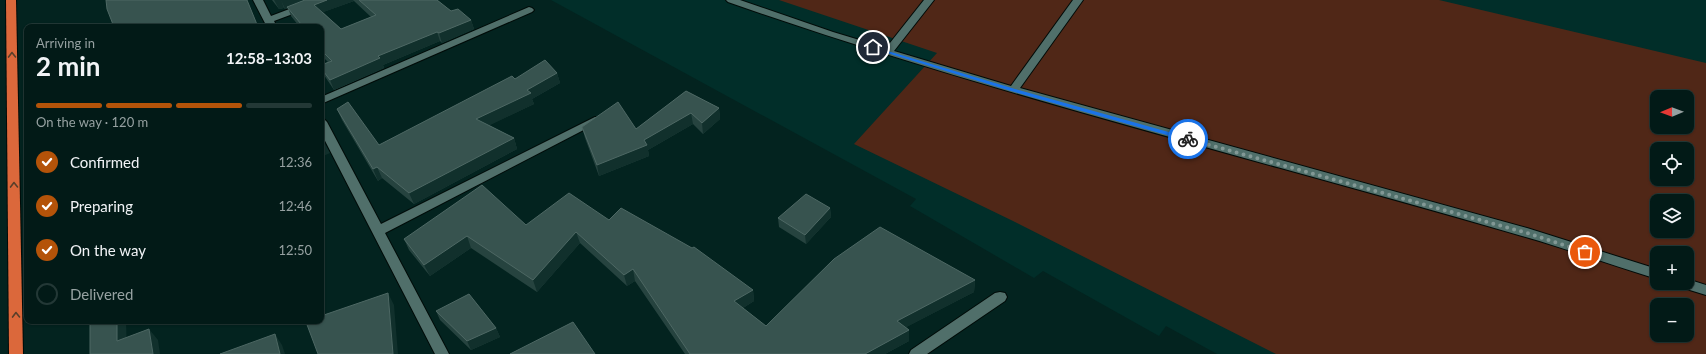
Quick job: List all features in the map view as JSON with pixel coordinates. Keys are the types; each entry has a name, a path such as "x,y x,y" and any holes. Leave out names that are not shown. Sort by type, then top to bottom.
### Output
{"highway":[{"path":"11,0 16,354"}],"street":[{"path":"258,0 270,24 322,0"},
{"path":"731,0 829,34 1013,90 1519,231 1650,272"},
{"path":"888,52 929,0"},
{"path":"1013,90 1078,0"},
{"path":"324,100 529,10"},
{"path":"378,231 595,120"},
{"path":"324,128 442,354"},
{"path":"1694,286 1706,290"},
{"path":"916,354 1000,298"}],"shaded area":[{"path":"551,0 1706,0 1706,354 1217,354 1166,326 1159,336 1043,271 1034,278 910,206 916,199"},
{"path":"779,0 1439,0 1706,63 1706,354 1276,354 1013,221 854,144 937,53"}],"building":[{"path":"106,0 247,0 257,24 113,24 107,9"},
{"path":"305,0 327,0 314,5 341,29 376,15 359,0 437,0 451,11 458,9 471,20 378,56 380,58 330,80 324,72 324,64 332,61 324,53 324,24 301,24 287,7"},
{"path":"545,60 557,73 527,90 531,93 476,119 514,138 409,193 377,167 373,169 337,109 348,102 379,145 512,76 515,79"},
{"path":"686,91 719,108 702,123 691,113 644,140 647,145 597,165 582,127 618,102 636,129"},
{"path":"482,185 526,225 569,193 609,220 621,208 692,248 694,247 753,290 734,301 766,326 834,259 880,227 975,280 897,321 909,330 865,354 690,354 633,269 624,275 576,232 533,280 467,236 424,265 404,239"},
{"path":"806,194 830,208 805,235 778,218"},
{"path":"388,293 393,354 318,354 307,324 324,324 324,315"},
{"path":"469,294 496,328 467,341 436,311"},
{"path":"573,322 595,354 510,354"},
{"path":"90,324 117,324 117,341 149,329 153,354 90,354"},
{"path":"275,334 280,354 220,354"}],"way so far":[{"path":"1188,139 1527,233 1585,252"}],"route":[{"path":"873,47 1013,90 1188,139"}]}
